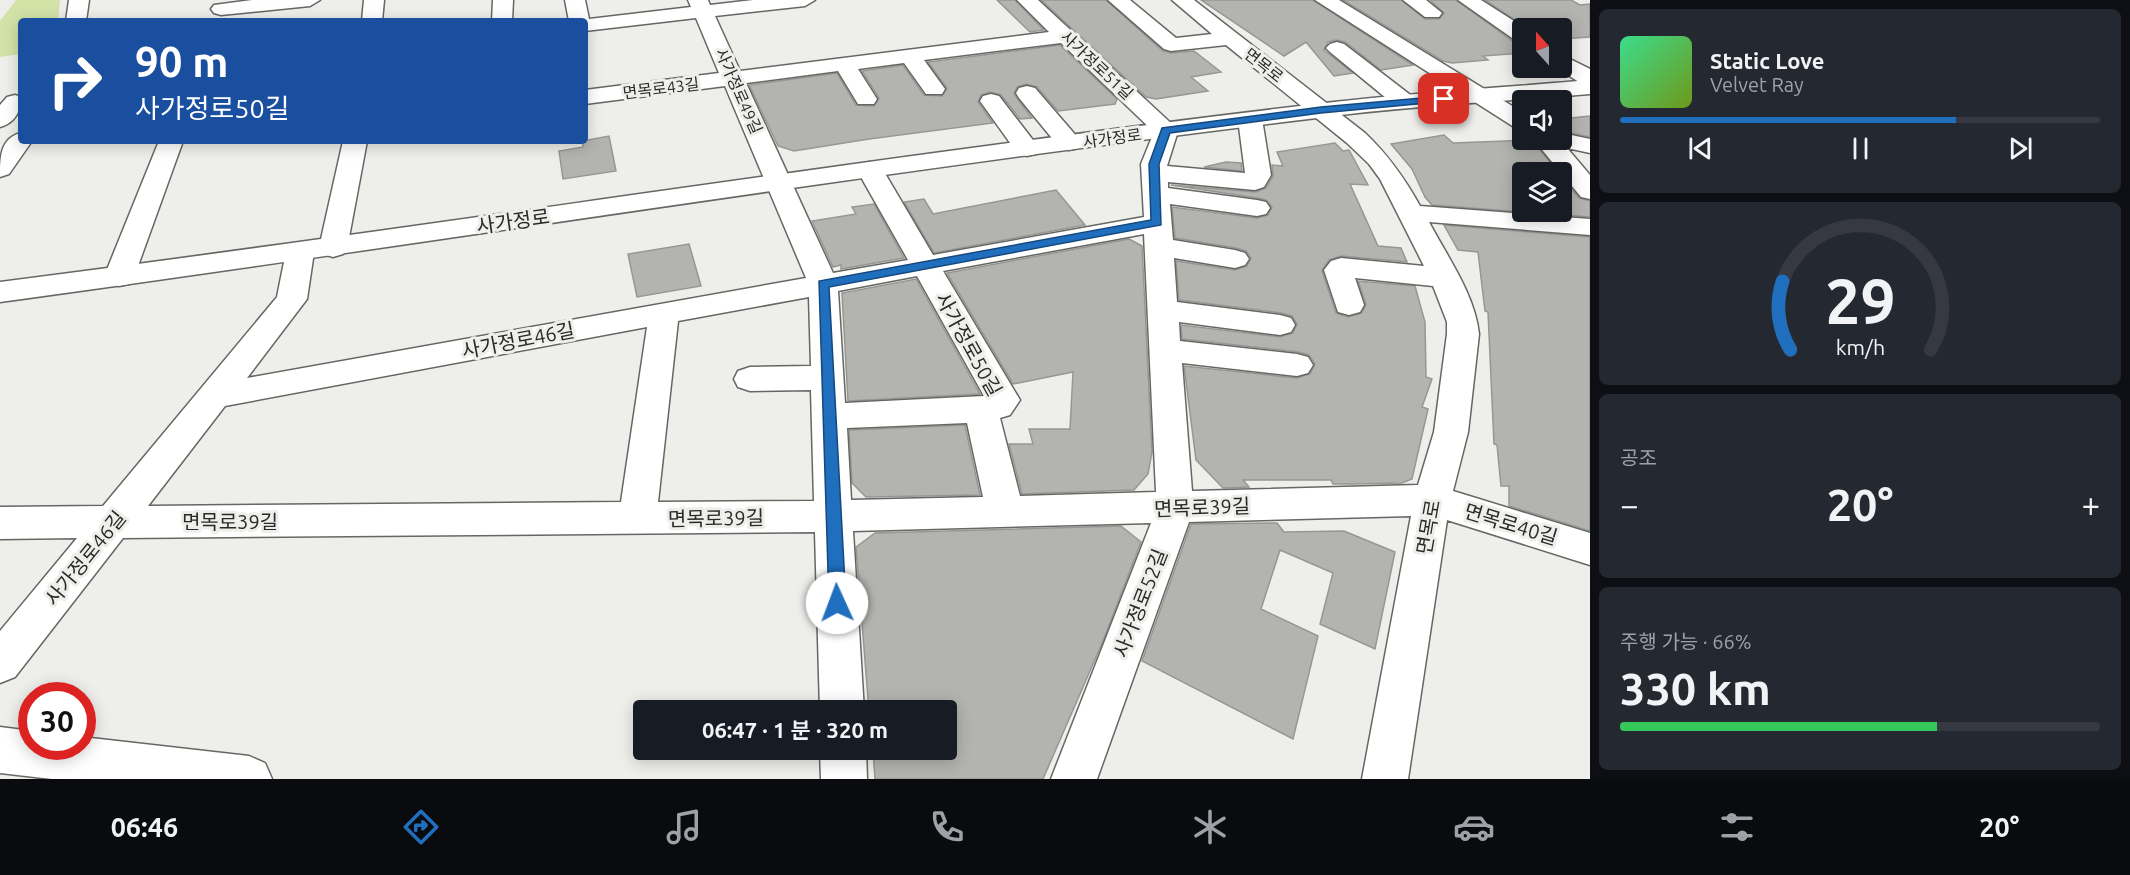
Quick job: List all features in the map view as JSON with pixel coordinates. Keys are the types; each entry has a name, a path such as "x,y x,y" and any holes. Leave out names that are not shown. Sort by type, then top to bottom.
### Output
{"street":[{"path":"76,18 79,0"},
{"path":"221,10 303,0"},
{"path":"295,18 303,0"},
{"path":"372,18 374,0"},
{"path":"502,18 503,0"},
{"path":"575,0 578,18"},
{"path":"588,25 701,6 805,0"},
{"name":"사가정로51길","path":"1027,0 1166,130"},
{"path":"1118,0 1171,45 1230,38"},
{"name":"면목로","path":"1182,0 1321,110 1378,159 1411,213 1444,278 1461,322 1464,348 1451,432 1432,500 1385,779"},
{"path":"1413,0 1432,13"},
{"path":"1468,0 1512,29"},
{"name":"사가정로49길","path":"701,6 778,182"},
{"path":"1324,10 1351,16 1512,115"},
{"name":"면목로43길","path":"588,98 1066,36"},
{"path":"975,48 990,66"},
{"path":"1337,48 1405,102"},
{"path":"910,57 934,89"},
{"path":"845,65 866,99"},
{"path":"1572,67 1590,79"},
{"name":"사가정로","path":"0,292 317,250 778,182 1250,119 1405,102 1590,87"},
{"name":"사가정로","path":"1027,93 1069,143"},
{"path":"0,120 12,96"},
{"path":"991,102 1027,149"},
{"path":"1157,209 1255,182 1258,175 1250,119"},
{"name":"사가정로52길","path":"1074,779 1175,508 1154,164 1166,130"},
{"path":"1572,142 1590,146"},
{"path":"0,169 18,144"},
{"path":"118,277 170,144"},
{"name":"사가정로46길","path":"0,663 116,522 291,299 317,250 354,144"},
{"path":"1555,150 1590,191"},
{"name":"사가정로50길","path":"829,416 981,410 998,406 1003,400 870,170"},
{"path":"778,182 823,284 842,700"},
{"path":"1157,209 1257,208"},
{"path":"1157,209 1235,259"},
{"name":"사가정로50길","path":"823,284 926,266 1157,209"},
{"path":"1411,213 1590,227"},
{"path":"1349,305 1339,267 1444,278"},
{"name":"사가정로46길","path":"214,396 823,284"},
{"path":"1164,310 1280,325"},
{"path":"637,518 664,313"},
{"path":"1166,350 1297,365"},
{"path":"750,379 828,378"},
{"name":"사가정로50길","path":"981,410 1005,512"},
{"name":"면목로39길","path":"0,523 834,516 1432,500"},
{"name":"면목로40길","path":"1432,500 1590,549"},
{"path":"0,750 249,779"},
{"path":"843,760 844,779"}],"green space":[{"path":"16,0 60,0 58,18 18,18 18,54 0,57 0,21"}],"building":[{"path":"997,0 1015,0 1044,30 1030,32"},
{"path":"1041,0 1106,0 1163,51 1171,53 1194,51 1221,72 1191,77 1208,91 1156,99 1146,97"},
{"path":"1201,0 1313,0 1413,65 1381,70 1345,42 1336,40 1328,42 1324,50 1353,73 1334,76 1306,42 1284,56"},
{"path":"1343,0 1401,0 1425,19 1439,19 1444,13 1430,0 1456,0 1512,41 1512,54 1483,56 1488,60 1452,63 1443,61"},
{"path":"1485,0 1571,0 1580,5 1590,4 1590,37 1572,38 1572,18 1512,18"},
{"path":"1060,45 1117,99 1115,104 1058,111 1037,87 1026,84 1017,87 1014,94 1032,118 1020,119 1001,95 990,92 981,95 978,102 993,123 794,151 778,146 749,85 837,73 856,105 874,106 879,98 862,71 903,65 924,95 942,96 947,88 928,62"},
{"path":"1590,116 1590,137 1572,133 1572,118"},
{"path":"1444,135 1453,143 1512,141 1512,150 1540,150 1550,162 1512,162 1512,211 1432,205 1425,197 1412,169 1391,144"},
{"path":"609,136 616,171 563,179 559,151 583,147 582,144 588,144 588,140"},
{"path":"1335,143 1343,151 1349,150 1368,185 1350,184 1378,246 1401,248 1407,262 1341,256 1329,260 1322,271 1336,313 1348,317 1362,313 1366,304 1358,281 1415,286 1425,322 1426,377 1432,379 1422,407 1428,409 1412,479 1402,483 1352,484 1333,484 1331,480 1243,480 1249,487 1223,488 1196,460 1184,366 1297,378 1310,374 1315,364 1309,355 1298,352 1182,339 1181,325 1280,337 1293,333 1297,324 1292,316 1281,313 1179,300 1176,261 1235,270 1247,266 1251,258 1246,251 1236,248 1175,238 1172,207 1257,218 1268,215 1272,207 1266,200 1257,198 1171,185 1256,192 1266,188 1273,176 1272,165 1283,166 1277,152"},
{"path":"1226,162 1241,163 1242,171 1204,167"},
{"path":"1572,189 1579,198 1590,201 1590,217 1572,216"},
{"path":"1056,190 1085,225 934,253 904,202 924,199 933,214"},
{"path":"874,204 904,258 841,269 841,265 833,267 812,221 856,214 852,207"},
{"path":"1444,225 1590,237 1590,531 1509,506 1509,486 1501,486 1497,445 1494,444 1488,312 1485,311 1478,252 1458,250"},
{"path":"1129,239 1142,246 1152,452 1148,474 1134,490 1022,494 1009,444 1033,444 1029,429 1070,429 1073,372 1013,384 947,273"},
{"path":"689,244 701,286 637,297 628,254"},
{"path":"916,279 980,394 848,401 842,293"},
{"path":"965,425 980,495 866,497 852,483 849,430"},
{"path":"1277,523 1284,532 1344,531 1395,552 1375,649 1320,624 1333,573 1280,550 1261,609 1318,636 1293,739 1142,661 1191,524"},
{"path":"1121,526 1141,542 1103,641 1043,779 875,779 874,760 957,760 957,700 868,700 856,547 875,533"}],"route":[{"path":"837,603 823,284 1157,222 1154,164 1166,130 1321,110 1444,99"}]}
